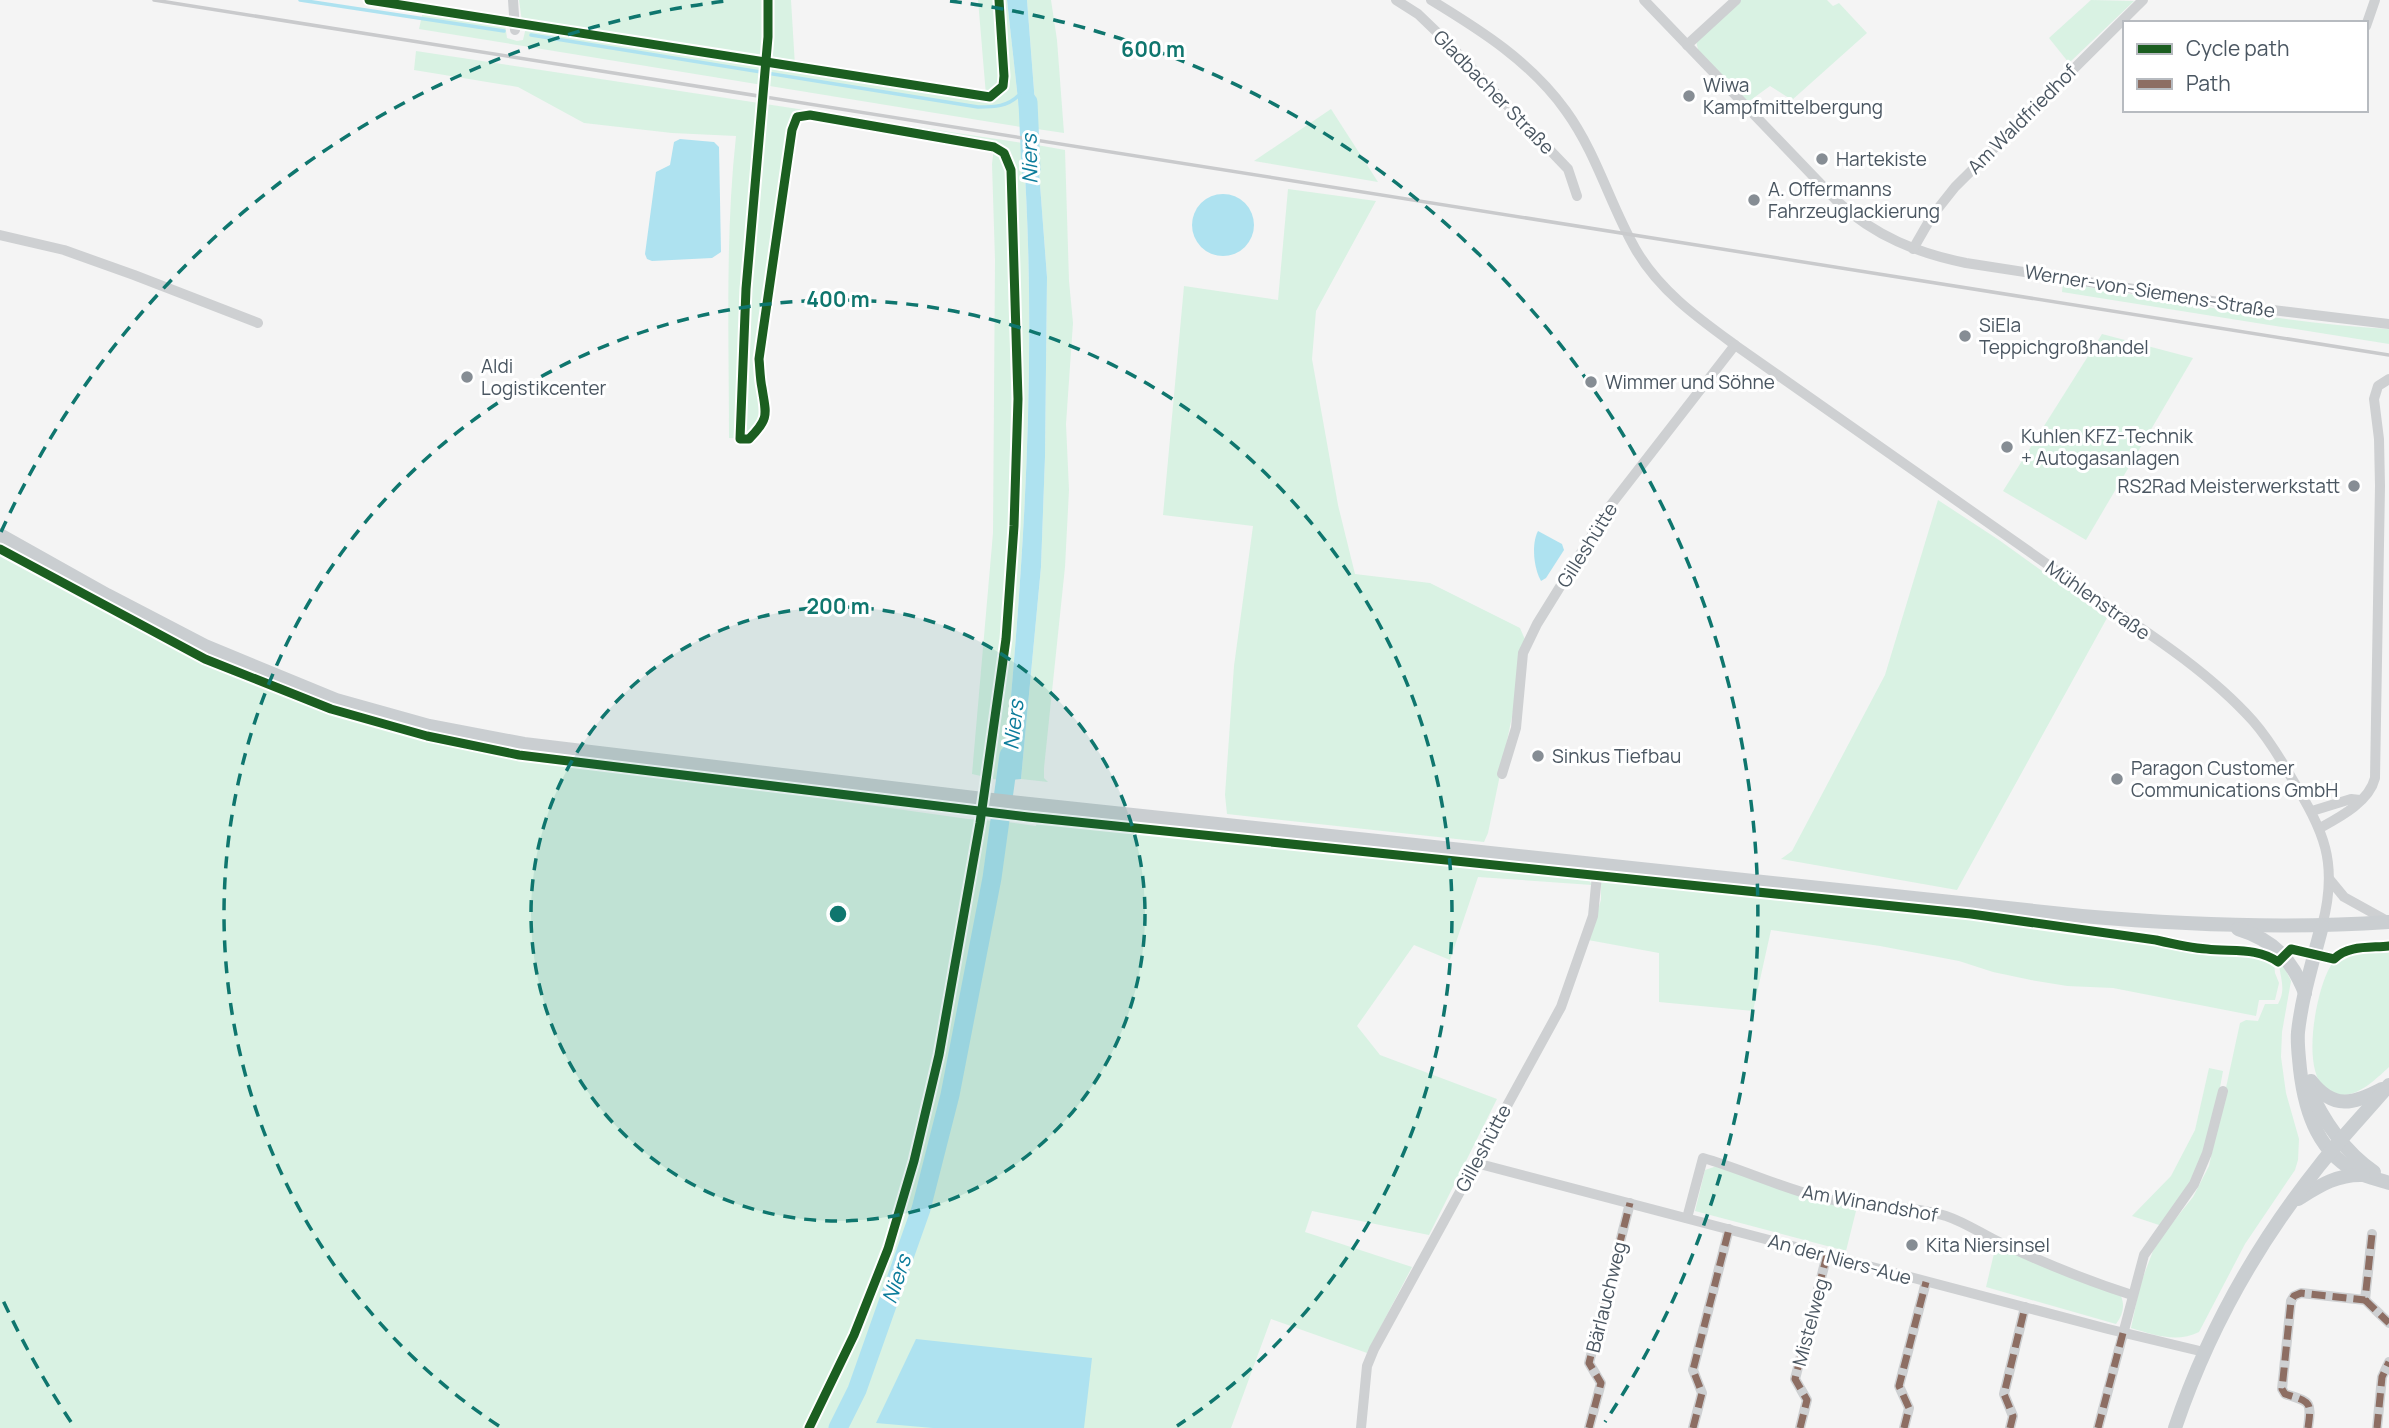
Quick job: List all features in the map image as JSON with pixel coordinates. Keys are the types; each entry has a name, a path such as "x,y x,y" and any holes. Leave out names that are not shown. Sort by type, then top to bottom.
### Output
{"main road":[{"path":"0,535 205,646 335,700 429,726 524,744 1022,803 2082,916 2223,925 2322,926 2389,922"},
{"path":"2223,925 2243,930 2285,956 2296,970 2305,993"},
{"name":"Mühlenstraße","path":"2322,926 2298,1032 2303,1095 2308,1113 2320,1138 2335,1147"},
{"path":"2300,1066 2319,1092 2338,1101 2361,1099 2389,1085"},
{"path":"2175,1428 2204,1352 2249,1267 2291,1203 2389,1085"},
{"path":"2335,1147 2364,1175"},
{"path":"2335,1147 2389,1182"},
{"path":"2291,1203 2331,1180 2346,1175 2364,1175 2389,1182"}],"street":[{"path":"513,0 515,30"},
{"name":"Gladbacher Straße","path":"1396,0 1418,14 1443,38 1568,169 1577,196"},
{"name":"Gladbacher Straße","path":"1431,0 1505,48 1557,99 1589,150 1644,262"},
{"name":"Werner-von-Siemens-Straße","path":"1644,0 1849,213 1878,233 1913,249 1958,261 2171,296 2389,324"},
{"path":"1687,45 1735,0"},
{"name":"Am Waldfriedhof","path":"1913,249 1932,216 1955,187 2143,0"},
{"path":"2368,21 2375,0"},
{"path":"0,234 64,250 258,323"},
{"name":"Mühlenstraße","path":"1644,262 1683,306 1735,345 2133,624 2210,680 2241,709 2261,731 2320,828 2328,856 2330,880 2322,926"},
{"name":"Gilleshütte","path":"1502,774 1516,729 1523,653 1532,634 1610,506 1735,345"},
{"path":"2320,828 2339,818 2360,800 2372,788 2375,774 2380,486 2379,439 2373,403 2376,389 2388,379"},
{"path":"2312,811 2330,804 2360,800"},
{"name":"Gilleshütte","path":"1361,1428 1370,1357 1564,1000 1593,916 1598,865"},
{"path":"2330,880 2344,897 2389,922"},
{"path":"2098,1428 2139,1267 2149,1245 2182,1202 2202,1168 2223,1091"},
{"name":"Am Winandshof","path":"1687,1218 1703,1158 1818,1197 1903,1207 1942,1215 1976,1228 1995,1240 2060,1270 2132,1295"},
{"name":"An der Niers-Aue","path":"1476,1163 1926,1282 2204,1352"},
{"name":"Bärlauchweg","path":"1589,1428 1601,1383 1589,1363 1630,1203"},
{"path":"1693,1428 1702,1393 1693,1370 1729,1229"},
{"path":"2365,1300 2372,1234"},
{"name":"Mistelweg","path":"1800,1428 1807,1400 1795,1379 1827,1255"},
{"path":"1904,1428 1909,1408 1899,1386 1926,1282"},
{"path":"2308,1428 2309,1403 2302,1398 2285,1394 2282,1390 2294,1296 2301,1293 2365,1300 2389,1323"},
{"path":"2010,1428 2013,1416 2004,1394 2025,1307"},
{"path":"2377,1428 2382,1377 2389,1362"}],"green space":[{"path":"519,0 791,0 795,66 986,95 978,0 1007,0 1021,127 419,29 423,11 505,24 507,38 523,40 527,23 522,22"},
{"path":"1027,0 1051,0 1064,133 1037,129"},
{"path":"1740,0 1827,0 1833,6 1839,3 1867,33 1792,100 1770,86 1748,102 1698,50 1696,40"},
{"path":"2091,0 2134,1 2069,63 2049,38"},
{"path":"416,51 1023,143 1029,383 1023,542 1003,781 972,774 993,533 994,147 810,115 797,117 792,130 759,359 765,415 749,439 729,438 729,249 736,136 672,133 584,123 518,87 414,70"},
{"path":"1331,109 1378,182 1254,161"},
{"path":"1037,145 1065,150 1073,323 1066,424 1069,490 1065,567 1044,768 1044,778 1048,782 1021,779 1041,567 1045,457 1047,277"},
{"path":"1288,189 1376,201 1316,311 1312,359 1338,505 1355,574 1430,583 1520,628 1527,644 1484,842 1227,814 1225,795 1234,666 1253,526 1163,515 1184,286 1278,300"},
{"path":"2063,283 2307,322 2389,329 2389,344 2062,292"},
{"path":"2102,334 2193,358 2086,540 2003,491"},
{"path":"1938,500 1999,540 2107,618 1957,890 1781,859 1792,851 1885,675"},
{"path":"0,548 326,711 520,759 996,821 958,1037 928,1165 885,1299 830,1428 0,1428"},
{"path":"1038,812 1582,868 1592,885 1478,877 1450,960 1414,945 1357,1026 1380,1055 1497,1099 1429,1235 1312,1211 1305,1232 1412,1267 1367,1353 1271,1319 1231,1428 842,1428 902,1281 947,1131 980,978 1007,822 1036,826"},
{"path":"1615,874 1694,887 1989,918 2203,952 2261,955 2274,961 2279,983 2275,1000 2259,1000 2256,1016 2113,988 2067,986 2031,980 1959,961 1771,930 1753,1011 1659,1002 1659,953 1588,940 1601,900 1601,878"},
{"path":"2389,949 2389,1067 2356,1092 2343,1095 2328,1091 2318,1079 2313,1062 2312,1041 2324,980 2332,964 2346,952"},
{"path":"2282,962 2291,981 2282,1032 2281,1057 2286,1093 2299,1139 2295,1170 2245,1244 2199,1332 2174,1337 2131,1328 2140,1285 2153,1251 2193,1197 2209,1166 2240,1023 2246,1020 2258,1021 2265,1004 2278,1004 2282,989 2279,965"},
{"path":"2209,1068 2223,1071 2215,1115 2196,1176 2162,1226 2132,1216 2171,1176 2195,1130"},
{"path":"1717,1166 1857,1207 1846,1251 1695,1211 1705,1170"},
{"path":"1996,1245 2121,1296 2123,1307 2118,1321 2116,1324 1986,1287"}],"water":[{"path":"1007,0 1027,0 1037,129 1021,127"},
{"path":"680,139 714,142 719,147 721,252 712,258 652,261 647,259 645,254 656,172 670,165 674,142"},
{"path":"1023,143 1037,145 1047,277 1045,457 1041,567 1021,779 1003,781 1023,542 1029,383"},
{"path":"1223,194 1245,203 1254,225 1245,247 1223,256 1201,247 1192,225 1201,203"},
{"path":"1538,531 1562,544 1564,550 1546,578 1541,581 1534,556"},
{"path":"916,1339 1092,1358 1084,1428 933,1428 876,1423"}],"waterway":[{"path":"300,0 504,31"},
{"path":"531,35 978,107 1006,104 1020,94"},
{"name":"Niers","path":"1028,102 1031,170"},
{"name":"Niers","path":"838,1428 857,1390 921,1209 950,1095 992,878 1009,755"}],"railway":[{"path":"154,0 2389,355"}],"marked path":[{"path":"1589,1428 1601,1383 1589,1363 1630,1203"},
{"path":"1693,1428 1702,1393 1693,1370 1729,1229"},
{"path":"2308,1428 2309,1407 2304,1401 2285,1394 2282,1389 2291,1301 2301,1293 2365,1300 2372,1234"},
{"path":"1800,1428 1807,1400 1795,1379 1827,1255"},
{"path":"1904,1428 1909,1408 1899,1386 1926,1282"},
{"path":"2365,1300 2389,1323"},
{"path":"2010,1428 2013,1416 2004,1394 2025,1307"},
{"path":"2098,1428 2123,1333"},
{"path":"2377,1428 2382,1377 2389,1362"}],"cycle path":[{"path":"369,0 990,97 1003,86 1004,76 999,0"},
{"path":"768,0 768,37 746,289 740,439 749,439 765,415 759,359 792,130 797,117 810,115 994,147 1004,153 1011,170 1018,399 1014,526 1006,639 980,823 939,1055 914,1161 888,1249 854,1335 809,1428"},
{"path":"0,549 205,659 331,709 427,736 519,755 1028,817 1971,914 2156,940 2194,948 2253,952 2278,962 2291,949 2334,959 2353,949 2389,946"}],"place":[{"name":"Wiwa Kampfmittelbergung","path":"1689,96"},
{"name":"Hartekiste","path":"1822,159"},
{"name":"A. Offermanns Fahrzeuglackierung","path":"1754,200"},
{"name":"SiEla Teppichgroßhandel","path":"1965,336"},
{"name":"Aldi Logistikcenter","path":"467,377"},
{"name":"Wimmer und Söhne","path":"1591,382"},
{"name":"Kuhlen KFZ-Technik + Autogasanlagen","path":"2007,447"},
{"name":"RS2Rad Meisterwerkstatt","path":"2354,486"},
{"name":"Sinkus Tiefbau","path":"1538,756"},
{"name":"Paragon Customer Communications GmbH","path":"2117,779"},
{"name":"Kita Niersinsel","path":"1912,1245"}]}
